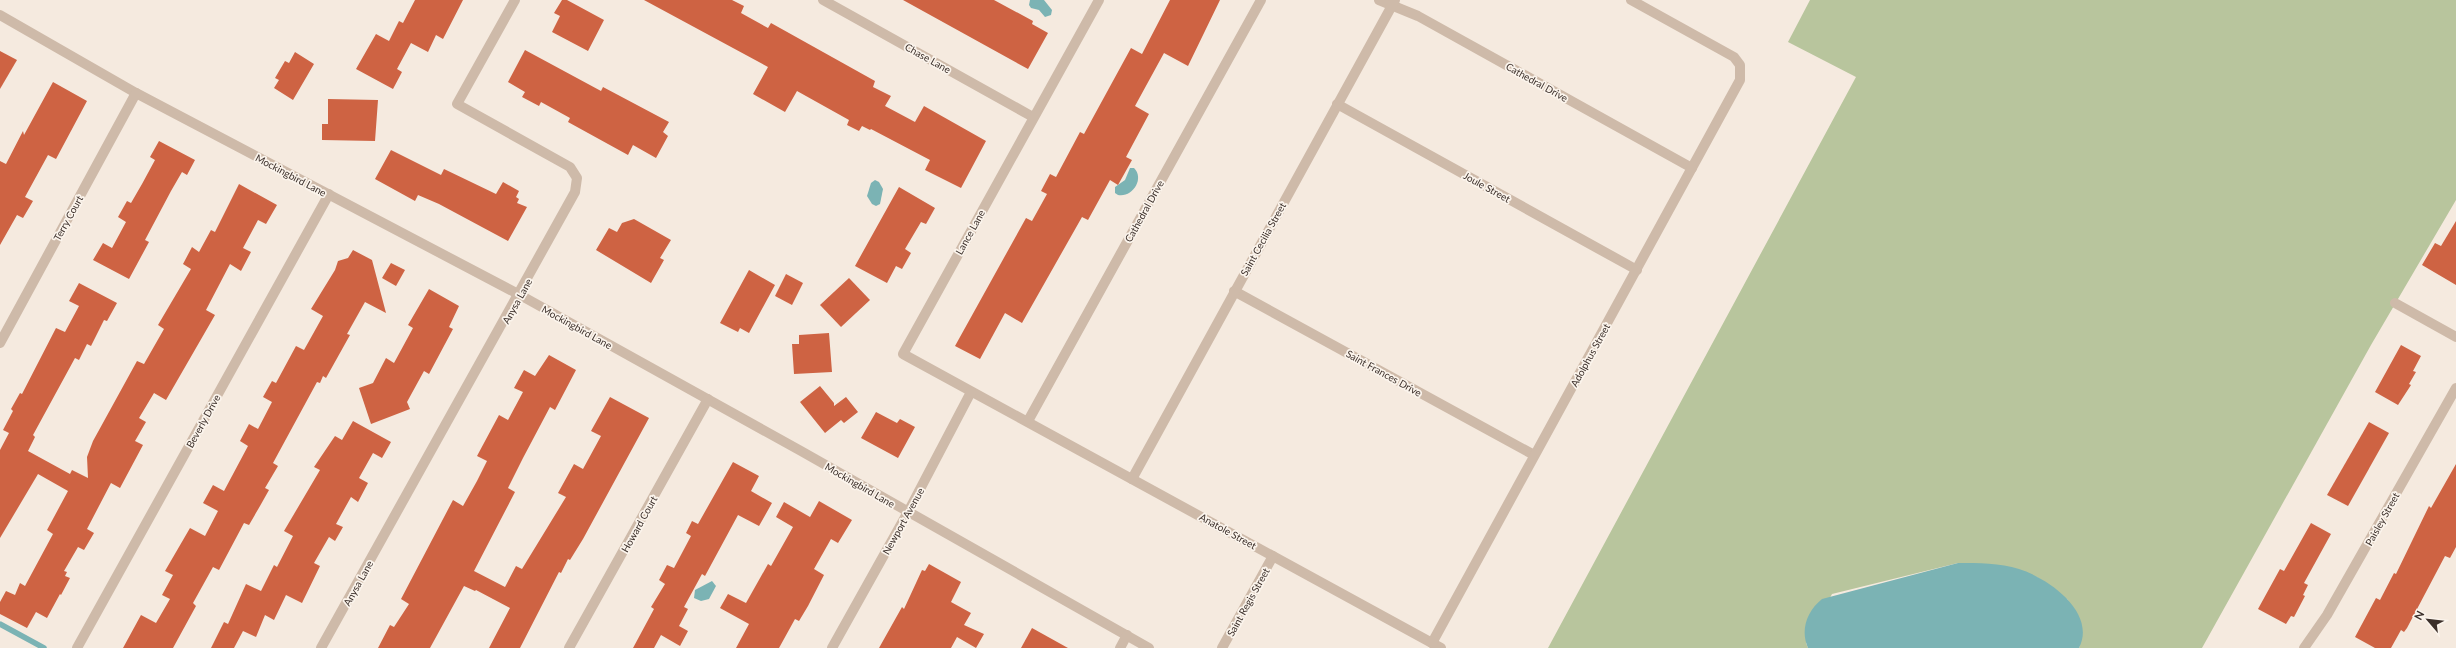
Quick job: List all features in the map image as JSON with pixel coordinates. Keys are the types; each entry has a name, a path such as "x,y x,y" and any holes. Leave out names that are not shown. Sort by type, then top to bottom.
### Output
{"street":[{"name":"Anysa Lane","path":"321,648 520,296 572,200 577,178 574,172 564,164 457,104 515,0"},
{"name":"Chase Lane","path":"823,0 1033,117"},
{"name":"Lance Lane","path":"1014,416 903,354 1099,0"},
{"name":"Cathedral Drive","path":"1028,421 1261,0"},
{"name":"Cathedral Drive","path":"1379,0 1394,3 1692,168"},
{"name":"Adolphus Street","path":"1432,643 1740,80 1740,65 1730,54 1631,0"},
{"name":"Saint Cecilia Street","path":"1132,479 1234,291 1394,3"},
{"name":"Mockingbird Lane","path":"0,15 136,93 520,296 708,399 1150,648"},
{"name":"Terry Court","path":"0,343 136,93"},
{"name":"Joule Street","path":"1337,104 1637,270"},
{"name":"Beverly Drive","path":"77,648 329,194"},
{"name":"Saint Frances Drive","path":"1234,291 1534,455"},
{"path":"2396,303 2456,337"},
{"name":"Paisley Street","path":"2304,648 2327,615 2456,388"},
{"name":"Newport Avenue","path":"832,648 908,512 971,392"},
{"name":"Howard Court","path":"570,648 708,399"},
{"name":"Anatole Street","path":"1014,416 1028,421 1441,648"},
{"name":"Saint Regis Street","path":"1222,648 1273,556"},
{"path":"1120,648 1127,636"}],"green space":[{"path":"1810,0 2456,0 2456,200 2371,345 2202,648 2079,648 2080,645 2068,600 2037,577 1958,563 1832,594 1806,643 1808,648 1548,648 1856,77 1788,42"}],"water":[{"path":"1030,0 1044,0 1052,10 1051,15 1045,17 1039,10 1031,8 1029,5"},
{"path":"1130,168 1134,168 1137,172 1138,177 1135,187 1128,194 1118,195 1115,193 1115,187 1125,180"},
{"path":"875,180 879,182 883,189 880,204 876,206 872,204 867,196 871,183"},
{"path":"1958,563 1989,564 2012,567 2031,574 2055,588 2067,598 2076,610 2081,622 2083,635 2079,648 1808,648 1805,634 1806,621 1812,609 1822,599"},
{"path":"712,581 716,586 709,599 701,601 694,598 695,590"}],"building":[{"path":"415,0 463,0 443,39 436,35 428,52 411,43 397,69 402,72 393,89 356,69 376,34 389,41 399,21 403,23"},
{"path":"562,0 567,0 604,20 588,51 552,32 560,16 554,13"},
{"path":"644,0 732,0 744,6 741,13 768,28 771,23 875,81 873,87 891,96 885,106 915,122 924,106 986,141 961,188 925,170 930,160 871,129 870,130 862,126 859,131 847,125 849,120 797,91 785,112 753,94 768,67"},
{"path":"903,0 994,0 1033,21 1032,24 1048,33 1028,69"},
{"path":"1170,0 1220,0 1188,66 1164,53 1135,106 1149,114 1126,157 1132,160 1118,185 1110,180 1088,220 1082,217 1022,323 1005,313 980,359 955,346 1026,218 1032,221 1047,194 1041,191 1050,174 1056,177 1080,132 1084,134 1131,48 1142,54"},
{"path":"525,50 601,91 603,87 669,122 663,132 668,136 656,158 633,145 628,155 568,122 570,118 541,102 539,106 522,97 525,92 508,82"},
{"path":"0,51 17,60 0,89"},
{"path":"295,52 314,64 293,100 274,88 279,80 275,78 285,61 289,63"},
{"path":"53,82 87,101 56,159 48,155 25,197 33,201 23,218 17,215 0,245 0,161 6,164 23,131 24,135"},
{"path":"328,99 378,100 375,141 322,140 322,124 328,124"},
{"path":"159,141 195,160 187,175 182,172 171,191 145,240 149,242 129,279 93,260 103,243 112,248 126,222 118,217 127,201 131,203 155,160 150,157"},
{"path":"391,150 441,175 444,169 496,194 503,182 519,191 516,197 519,199 517,203 527,207 508,241 439,204 418,195 415,201 375,179"},
{"path":"239,184 277,205 266,224 258,220 243,248 251,252 241,271 230,264 206,310 215,315 166,400 154,393 139,418 146,422 135,441 143,445 120,488 111,483 87,529 94,533 84,550 78,547 64,571 67,572 65,576 70,578 61,595 60,594 47,618 36,612 27,628 0,614 0,602 6,591 15,595 20,583 25,586 53,534 47,530 68,491 38,474 0,538 0,450 9,433 3,430 13,411 11,409 20,393 22,394 56,328 65,332 79,306 69,301 79,283 117,303 107,321 104,320 91,346 87,344 79,360 75,358 33,435 35,437 28,451 70,474 72,470 88,478 87,457 93,441 137,361 144,364 164,329 158,325 191,269 183,264 192,247 199,252 211,230 215,232"},
{"path":"899,187 935,208 926,224 921,222 905,249 911,253 902,269 896,266 887,283 855,266"},
{"path":"634,219 671,240 660,258 664,260 651,283 596,250 609,228 617,232 622,223"},
{"path":"2456,221 2456,285 2422,265 2435,243 2441,246"},
{"path":"353,250 372,260 386,313 365,302 347,334 350,335 326,378 323,376 320,383 317,382 273,463 278,466 265,488 269,490 249,525 244,523 219,570 213,567 193,603 196,606 173,648 123,648 141,615 156,623 170,599 162,595 173,575 165,571 190,528 205,536 218,511 203,503 213,485 224,491 248,446 240,441 249,424 258,429 272,402 263,397 272,381 276,383 296,346 304,350 323,316 311,309 335,270 338,261 348,258"},
{"path":"391,263 405,270 396,286 382,278"},
{"path":"749,270 775,285 749,333 740,328 738,332 720,323"},
{"path":"786,274 803,283 792,305 775,296"},
{"path":"849,278 870,300 841,327 820,305"},
{"path":"429,289 459,306 449,327 453,329 429,374 424,371 407,402 410,409 371,424 359,388 373,383 386,358 394,363 413,328 408,325"},
{"path":"829,333 832,372 794,374 792,344 799,344 799,335"},
{"path":"2401,345 2421,356 2413,371 2416,372 2409,384 2411,385 2398,405 2375,392"},
{"path":"549,355 576,370 555,410 550,407 523,458 508,488 515,492 474,571 505,587 516,566 522,569 566,497 558,493 574,464 583,469 601,436 591,431 610,397 649,418 583,539 570,560 568,559 561,573 559,572 520,648 489,648 510,608 476,590 475,591 464,586 430,648 378,648 390,625 394,627 409,604 401,599 453,500 463,506 477,481 487,461 477,456 499,415 508,420 523,392 514,388 524,370 535,376"},
{"path":"820,386 834,403 834,406 846,397 858,412 844,423 841,420 825,433 800,402"},
{"path":"876,412 897,423 900,419 915,427 898,458 861,438"},
{"path":"353,421 391,442 382,458 373,453 359,478 368,483 358,502 351,497 336,524 343,527 335,541 329,537 314,563 320,566 302,603 286,595 274,620 265,615 256,637 243,631 234,648 211,648 224,622 228,624 246,584 261,591 274,565 277,567 293,536 284,531 320,470 314,467 335,436 342,440"},
{"path":"2369,422 2389,433 2348,506 2327,495"},
{"path":"733,462 759,476 751,491 772,503 759,526 738,515 705,576 702,574 684,607 688,609 679,626 688,631 680,646 661,635 654,648 633,648 654,609 651,607 665,584 659,580 667,565 674,568 691,536 686,533 692,521 698,524"},
{"path":"2456,464 2456,547 2450,558 2445,556 2404,632 2401,630 2391,648 2375,648 2355,637 2376,598 2380,600 2394,573 2396,574 2429,506 2431,508"},
{"path":"819,501 852,520 838,543 831,539 814,569 824,575 808,606 799,621 795,619 779,648 736,648 749,624 720,608 728,594 746,603 768,564 771,566 793,527 776,517 784,502 810,517"},
{"path":"2311,523 2331,534 2304,583 2308,585 2303,595 2305,596 2294,617 2291,616 2286,624 2258,609 2280,569 2284,571"},
{"path":"929,564 961,582 951,602 971,613 964,625 984,634 976,648 957,637 951,648 879,648 902,607 904,609 922,570 925,571"},
{"path":"1032,628 1068,648 1021,648"}],"waterway":[{"path":"0,624 44,648"}]}
